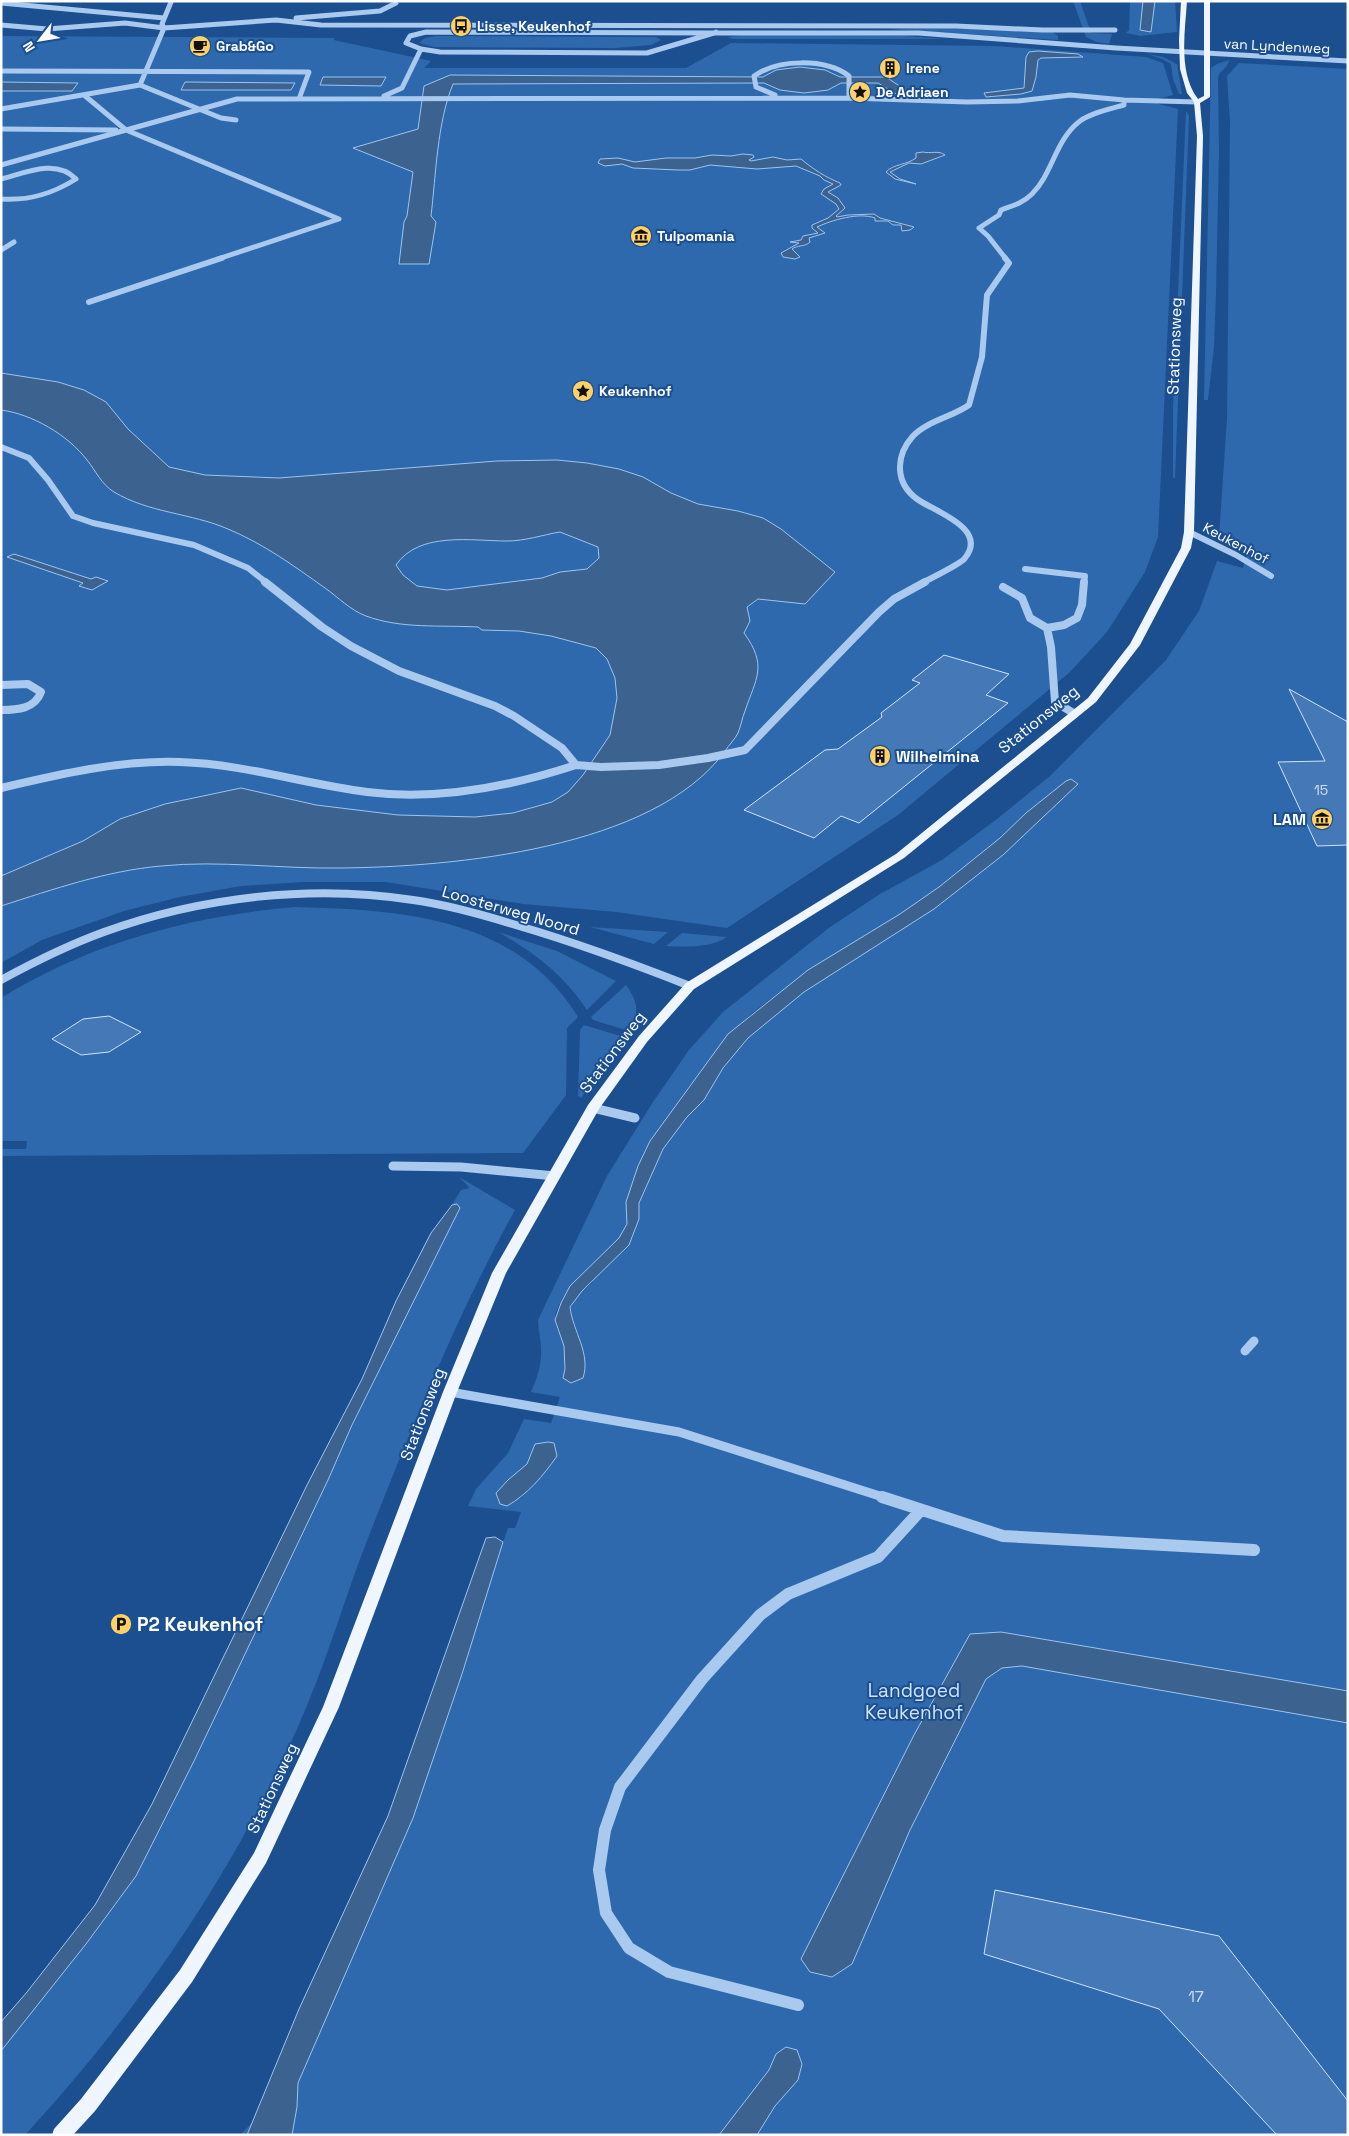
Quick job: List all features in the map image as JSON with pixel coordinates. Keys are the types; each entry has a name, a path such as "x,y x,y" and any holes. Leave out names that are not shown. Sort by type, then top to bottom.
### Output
{"main road":[{"name":"Stationsweg","path":"61,2135 88,2105 186,1976 260,1858 331,1707 450,1392 499,1273 593,1108 643,1039 690,986 900,856 1092,700 1135,645 1186,548 1189,532 1200,136 1197,102 1190,95 1186,80 1183,52 1184,1"},
{"path":"1197,102 1207,96 1207,1"}],"street":[{"path":"140,84 164,28 162,24 171,2"},
{"path":"1,3 164,18"},
{"path":"1,25 47,30 125,24 164,28 380,11 396,3"},
{"path":"276,20 321,25 956,26 1042,30 1115,30"},
{"path":"716,32 647,53 440,52 420,49 406,43 410,36 426,32 716,32 918,33 1206,54"},
{"path":"374,99 402,88 420,49"},
{"name":"van Lyndenweg","path":"1206,54 1348,61"},
{"path":"785,98 761,90 755,84 754,76 765,68 803,64 839,70 849,76 849,98"},
{"path":"1,71 309,72 299,99"},
{"path":"1,109 140,84 221,118 236,120"},
{"path":"84,94 126,130 339,219 89,302"},
{"path":"1,166 237,99 849,98 924,101 1001,101 1070,95 1124,100 1197,102"},
{"path":"1,788 56,774 91,768 130,763 172,762 243,768 366,792 422,794 518,783 580,765 601,767 659,765 732,754 745,750 879,612 894,599 964,560 970,547 968,534 955,520 916,499 899,475 900,456 912,437 923,428 956,413 969,404 982,357 987,295 1008,263 988,236 979,228 999,215 1001,210 1015,206 1034,194 1049,169 1056,149 1078,122 1092,114 1124,105 1124,100"},
{"path":"1,129 126,130"},
{"path":"1,179 58,167 71,172 76,179 64,188 47,195 34,198 1,199"},
{"path":"1,250 14,242"},
{"path":"1,447 28,458 48,480 73,516 92,523 194,544 248,568 316,623 351,646 399,670 508,712 544,734 580,765"},
{"name":"Keukenhof","path":"1189,532 1236,555 1271,576"},
{"path":"1025,569 1086,576 1082,605 1077,618 1064,624 1046,628"},
{"path":"1003,587 1017,593 1027,604 1030,618 1046,628 1051,647 1054,702 1075,714"},
{"path":"1,685 32,684 41,692 40,698 25,708 1,710"},
{"name":"Loosterweg Noord","path":"1,980 39,961 118,927 180,910 242,900 308,894 384,896 463,909 560,938 639,965 690,986"},
{"path":"593,1108 635,1118"},
{"path":"393,1166 461,1167 555,1176"},
{"path":"1245,1351 1254,1341"},
{"path":"450,1392 678,1432 1003,1536 1254,1550"},
{"path":"798,2005 669,1972 630,1948 606,1913 600,1870 605,1830 620,1787 675,1718 702,1679 760,1616 788,1594 878,1557 920,1511"}],"green space":[{"path":"1073,1 1080,1 1091,33 1112,34 1109,44 1097,42 1086,37"},
{"path":"1130,1 1143,1 1140,30 1151,31 1155,1 1175,1 1177,32 1140,36 1127,33 1129,31"},
{"path":"945,28 1052,32 1058,36 1058,40 889,29"},
{"path":"751,34 905,36 948,39 733,39 727,37"},
{"name":"Keukenhof","path":"1,36 334,38 334,40 431,61 424,68 686,68 731,43 995,46 1146,57 1163,63 1173,95 1158,99 1159,104 1178,109 1158,537 1145,572 1107,632 1069,673 898,815 727,928 616,912 523,904 386,882 304,882 241,886 180,897 124,911 42,940 1,963"},
{"path":"436,36 656,37 661,40 651,45 615,48 434,47 419,43 425,38"},
{"path":"1147,54 1163,57 1177,64 1182,94 1179,94 1173,79 1171,64"},
{"path":"1229,60 1218,78 1219,152 1214,347 1208,400 1204,400 1211,68"},
{"name":"Landgoed Keukenhof","path":"1239,63 1348,69 1348,2135 240,2135 304,2070 432,1762 462,1674 503,1542 508,1528 515,1528 521,1512 468,1506 476,1489 508,1453 524,1419 551,1423 560,1397 531,1392 541,1360 538,1320 607,1176 653,1102 689,1050 723,1012 830,927 880,894 942,860 1050,776 1166,660 1199,611 1217,561 1243,568 1247,554 1219,537 1227,418 1230,122 1227,76","holes":["1066,781 1015,833 975,858 1000,838 1026,813","781,991 641,1165 626,1204 644,1152 690,1085 751,1014","583,1273 593,1282 582,1291 570,1307 580,1339 563,1378 565,1353 555,1320 558,1307","544,1443 528,1490 520,1499 508,1480 527,1464 535,1445"]},
{"path":"1186,111 1189,116 1175,478 1173,478 1173,408"},
{"path":"295,907 375,911 415,916 453,925 489,939 523,958 552,983 578,1017 567,1028 566,1095 523,1153 1,1156 1,1149 26,1149 27,1141 1,1141 1,998 70,962 142,935 218,917"},
{"path":"590,927 668,932 654,944"},
{"path":"498,932 557,951 616,981 587,1010 578,997 547,965"},
{"path":"682,933 727,937 721,941 706,945 666,946"},
{"path":"626,985 633,997 636,1008 635,1019 629,1031 593,1020 591,1017"},
{"path":"584,1025 624,1037 581,1098 578,1096 580,1030"},
{"path":"459,1177 515,1210 455,1329 420,1410 362,1555 315,1686 280,1766 251,1823 219,1879 184,1933 109,2037 25,2135 1,2135 1,2048 86,1944 136,1876 194,1761 328,1480 352,1425 424,1280 457,1205 452,1205 461,1190 470,1188"}],"shaded area":[{"path":"1143,1 1155,1 1151,32 1140,30"},
{"path":"1029,52 1078,54 1083,57 1041,58 1038,60 1032,91 1021,94 986,97 984,93 1024,88 1026,57"},
{"path":"800,67 825,70 840,77 886,77 907,91 947,93 948,97 898,95 878,83 841,83 828,90 804,93 780,90 764,83 453,84 440,132 431,216 436,222 429,264 399,264 413,172 353,148 418,129 424,86 450,75 763,77 776,70"},
{"path":"323,77 386,77 381,86 320,85"},
{"path":"1,82 78,83 72,91 1,91"},
{"path":"185,82 295,83 291,90 181,90"},
{"path":"916,153 945,155 921,164 909,163 890,172 900,179 916,184 895,179 886,172 892,167 916,158"},
{"path":"712,155 731,156 753,155 754,157 749,160 751,161 773,157 787,160 801,159 819,172 840,183 841,185 828,192 838,198 845,208 837,217 874,214 880,218 914,227 910,230 902,231 901,225 893,225 888,221 875,221 875,218 869,216 854,216 817,227 825,233 809,238 810,242 808,244 792,249 800,257 795,259 783,257 781,253 799,243 790,242 801,240 803,236 818,233 812,228 812,225 828,218 839,209 836,204 821,194 824,189 833,184 820,176 796,166 757,169 710,165 690,170 678,170 633,168 622,164 605,166 598,163 600,159 618,158 635,162 666,158 695,158"},
{"path":"1,373 58,382 84,390 106,402 128,429 169,467 205,475 279,478 497,461 557,460 619,469 643,477 671,493 698,504 738,511 763,518 781,529 835,572 805,604 758,599 747,607 750,621 744,633 756,654 758,672 737,735 725,751 693,784 651,810 602,831 548,846 437,863 340,868 183,864 141,868 80,882 1,906 1,876 83,841 120,819 165,804 241,788 316,805 398,815 475,817 513,813 552,802 568,792 583,775 610,735 617,698 615,678 607,659 596,648 551,636 519,631 482,630 478,627 407,625 366,616 349,607 325,588 254,541 200,519 156,509 127,499 114,492 102,481 79,451 60,434 25,416 1,410","holes":["560,532 598,547 599,558 587,569 560,572 542,578 447,590 417,586 403,575 396,565 406,554 418,547 432,542 447,540 514,541"]},
{"path":"14,554 91,579 96,577 108,581 92,590 79,586 83,583 7,557"},
{"path":"1071,779 1078,784 1003,855 934,909 804,992 748,1038 723,1068 704,1100 687,1117 663,1149 639,1203 639,1219 629,1245 582,1291 570,1307 583,1351 585,1369 583,1378 571,1383 563,1378 565,1369 564,1346 555,1320 561,1303 570,1286 619,1238 627,1224 626,1202 638,1166 650,1141 728,1034 808,970 900,914 939,887 1000,838 1026,813"},
{"path":"457,1204 460,1208 352,1425 328,1480 194,1761 136,1876 86,1944 1,2051 1,2022 95,1905 152,1804 307,1485 362,1379 396,1301 431,1233 452,1205"},
{"path":"554,1443 557,1456 546,1471 535,1484 515,1501 507,1506 500,1504 496,1493 527,1464 535,1444"},
{"path":"495,1537 503,1542 462,1674 413,1818 298,2083 297,2107 292,2135 247,2135 299,2009 388,1816 486,1538"},
{"path":"1001,1632 1348,1691 1348,1723 1022,1666 1002,1668 986,1679 910,1830 852,1964 832,1977 810,1972 801,1959 914,1735 970,1634"},
{"path":"786,2047 797,2050 802,2064 798,2080 775,2106 757,2135 719,2135 769,2070 776,2054"}],"building":[{"name":"Wilhelmina","path":"944,655 1009,674 986,695 1008,703 859,823 841,816 814,838 744,810 825,750 838,749 882,717 881,713 920,683 912,680"},
{"path":"1289,689 1348,722 1348,845 1317,846 1278,762 1325,761"},
{"path":"109,1016 141,1032 109,1052 81,1055 52,1039 83,1019"},
{"path":"995,1890 1219,1936 1348,2101 1348,2135 1277,2135 1159,2009 984,1954"}],"place":[{"name":"Lisse, Keukenhof","path":"461,26"},
{"name":"Grab&Go","path":"200,46"},
{"name":"Irene","path":"890,68"},
{"name":"De Adriaen","path":"860,92"},
{"name":"Tulpomania","path":"641,236"},
{"name":"Keukenhof","path":"583,391"},
{"name":"Wilhelmina","path":"880,756"},
{"name":"LAM","path":"1322,819"},
{"name":"P2 Keukenhof","path":"121,1624"}]}
